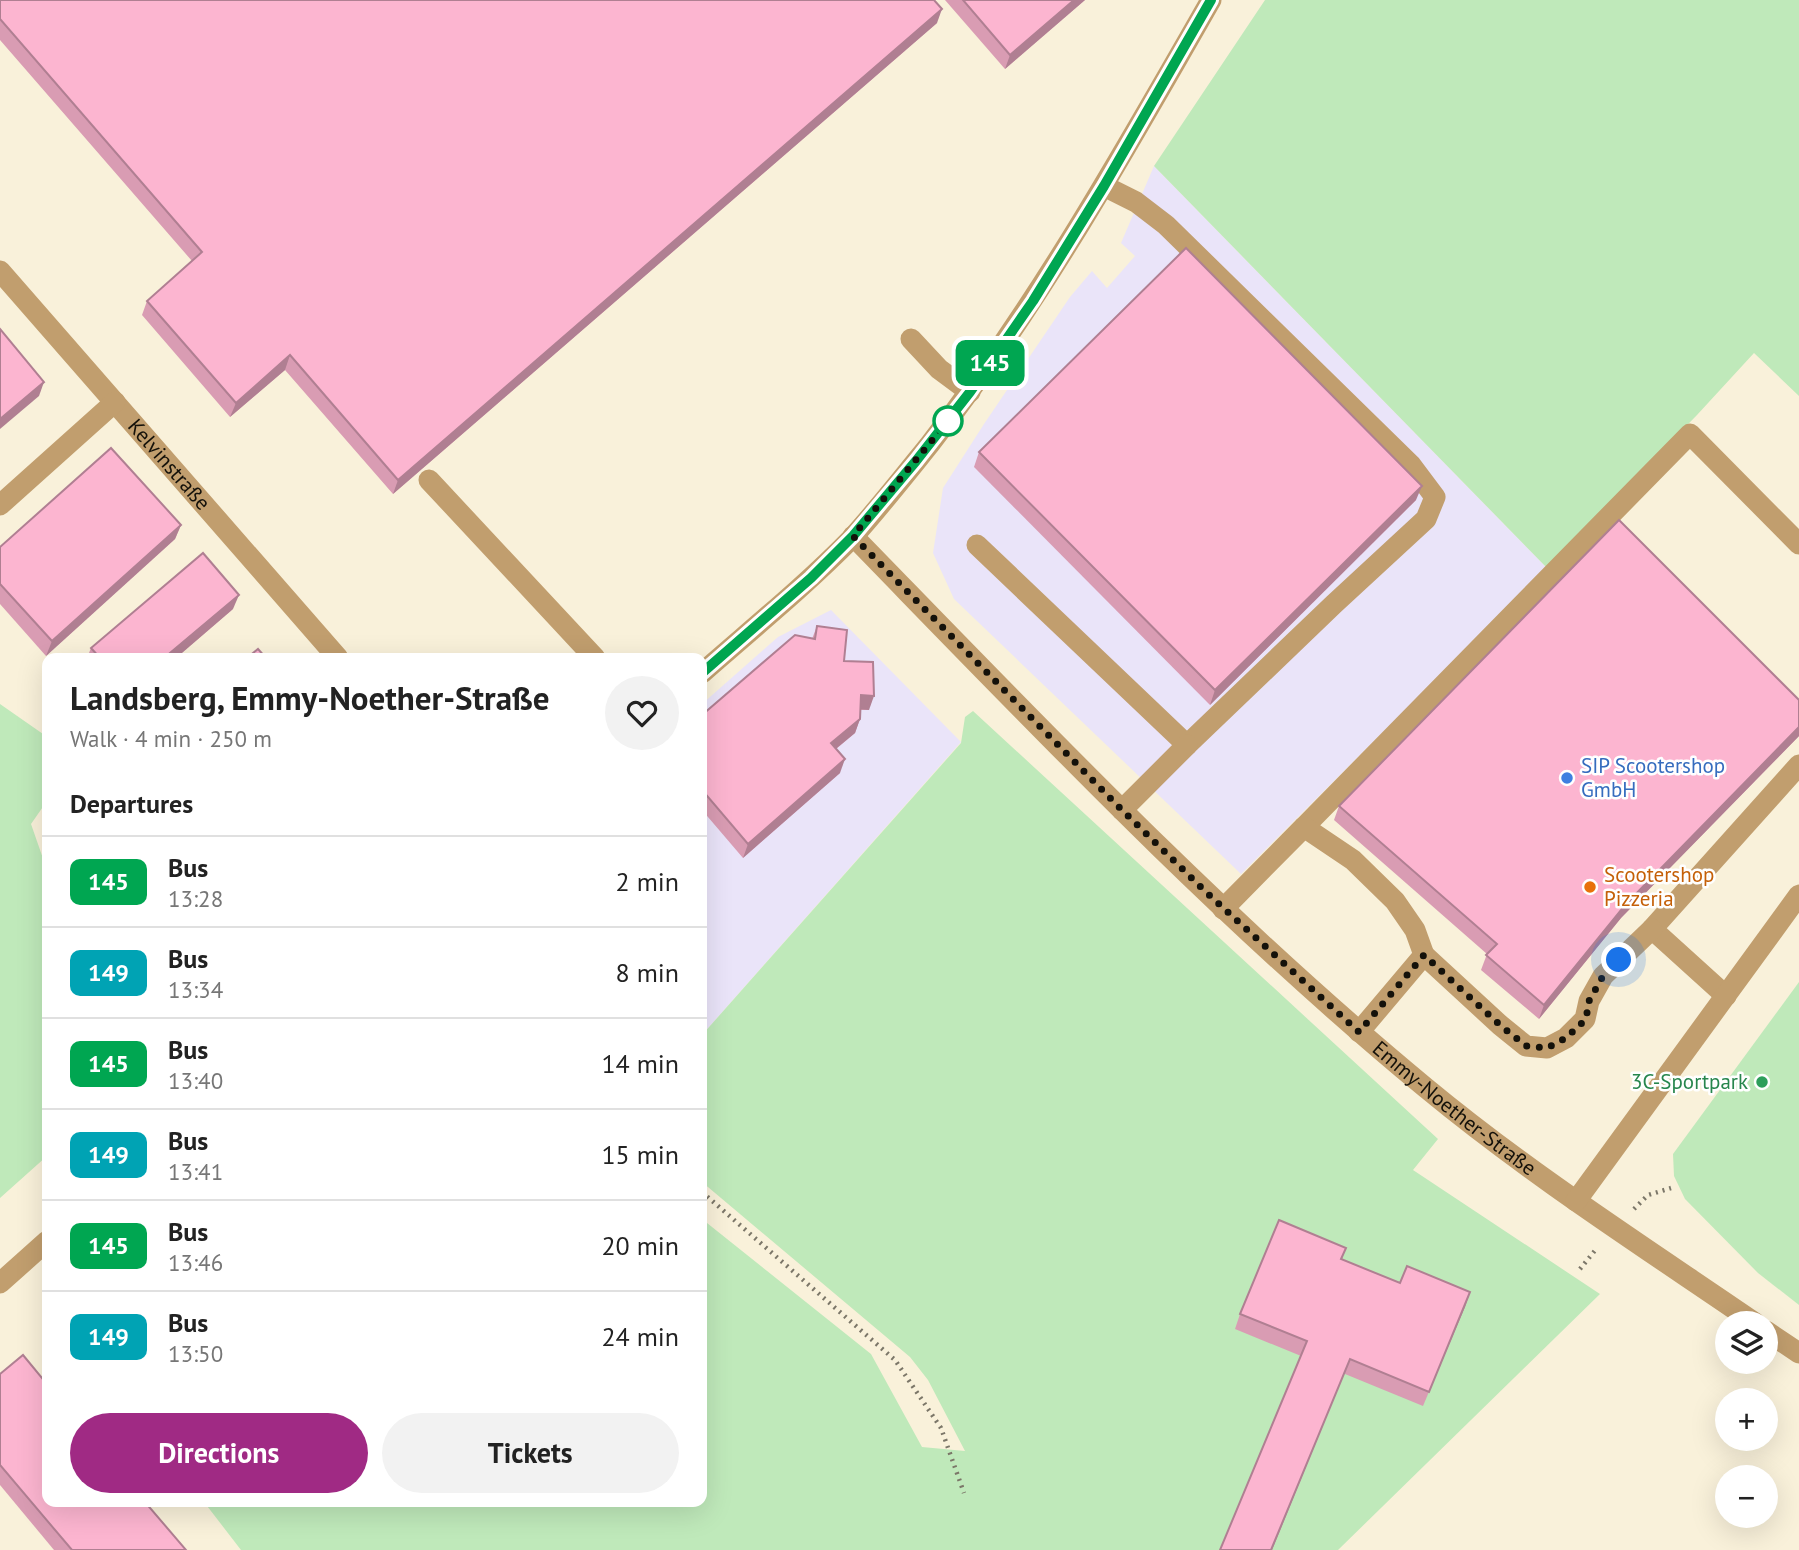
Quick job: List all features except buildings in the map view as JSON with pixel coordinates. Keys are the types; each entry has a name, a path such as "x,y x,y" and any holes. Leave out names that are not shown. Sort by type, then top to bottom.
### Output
{"street":[{"path":"707,669 811,578 853,536 970,392 1033,301 1104,186 1211,0"},
{"path":"1104,186 1151,212 1182,239 1412,465 1435,496 1426,519 1186,745 1122,810"},
{"name":"Kelvinstraße","path":"0,271 334,653"},
{"path":"911,339 939,369 970,392"},
{"path":"0,505 115,402"},
{"path":"1223,909 1690,434 1799,544"},
{"path":"429,480 590,653"},
{"name":"Emmy-Noether-Straße","path":"853,536 1122,810 1223,909 1359,1032 1500,1146 1737,1311"},
{"path":"977,545 1186,745"},
{"path":"1304,827 1353,860 1395,901 1415,930 1424,955 1500,1025 1526,1046 1547,1048 1566,1038 1586,1019 1589,1001 1603,976 1652,929 1799,765"},
{"path":"1576,1201 1799,895"},
{"path":"1652,929 1726,996"},
{"path":"1359,1032 1424,955"},
{"path":"0,1283 42,1245"},
{"path":"1778,1339 1799,1353"}],"path":[{"path":"707,1196 895,1360 941,1428 964,1493"}],"shaded area":[{"path":"1154,166 1547,568 1241,874 954,599 933,553 943,488 1070,297 1092,271 1107,288 1135,256 1121,243"},
{"path":"831,610 961,742 707,1029 707,700 778,637"}],"green space":[{"path":"1265,0 1799,0 1799,396 1754,353 1547,568 1154,166"},
{"path":"0,704 42,733 42,808 31,824 42,856 42,1160 0,1198"},
{"path":"973,711 1438,1139 1413,1170 1600,1294 1338,1550 241,1550 208,1507 707,1507 707,1223 871,1354 922,1447 965,1451 928,1380 910,1357 707,1186 707,1029 961,743 965,717"},
{"name":"3C-Sportpark","path":"1799,982 1799,1305 1758,1273 1685,1199 1674,1176 1673,1154"}],"bus line":[{"name":"145","path":"707,669 811,578 853,536 970,392 1033,301 1104,186 1211,0"}],"place":[{"name":"SIP Scootershop GmbH","path":"1567,778"},
{"name":"Scootershop Pizzeria","path":"1590,887"},
{"name":"3C-Sportpark","path":"1762,1082"}],"route":[{"path":"948,421 853,536 1122,810 1223,909 1359,1032 1424,955 1526,1046 1547,1048 1566,1038 1586,1019 1589,1001 1603,976 1619,960"}]}
